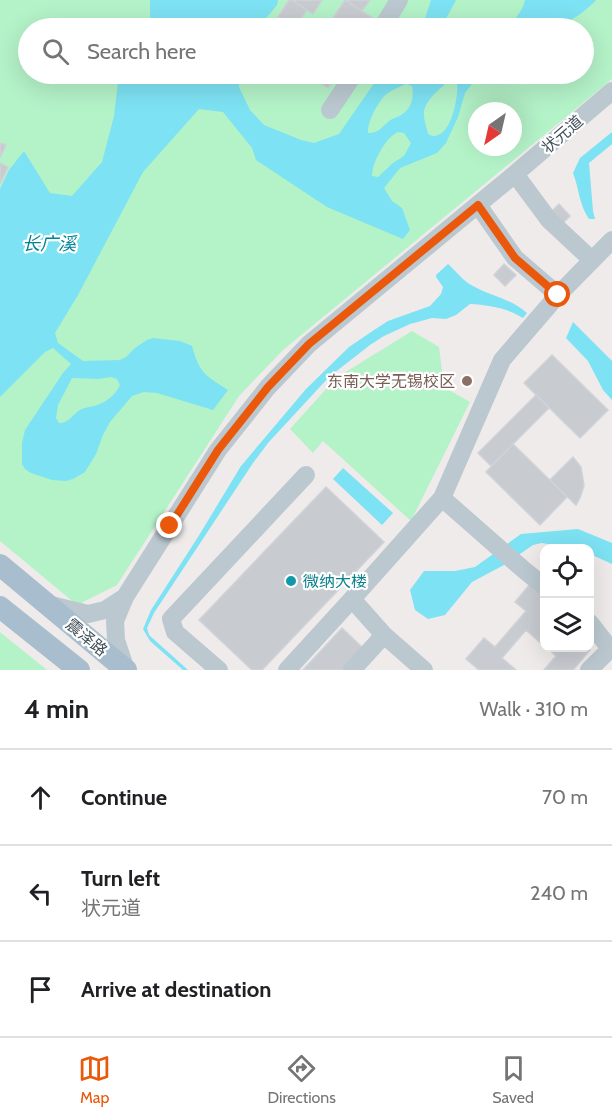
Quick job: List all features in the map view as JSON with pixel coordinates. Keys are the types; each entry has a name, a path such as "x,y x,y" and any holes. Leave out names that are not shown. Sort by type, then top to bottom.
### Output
{"main road":[{"name":"震泽路","path":"0,565 126,670"},
{"name":"震泽路","path":"0,607 79,670"}],"street":[{"path":"388,18 399,0"},
{"path":"330,110 347,84"},
{"name":"状元道","path":"126,670 116,640 115,621 125,597 218,450 268,387 309,344 612,91"},
{"path":"515,174 549,220 592,260"},
{"path":"478,205 515,258 558,295"},
{"path":"287,670 442,498 502,360 558,295 612,240"},
{"path":"219,670 175,632 171,619 306,475"},
{"path":"442,498 540,583"},
{"name":"状元道","path":"48,604 88,614 105,610 125,597"},
{"path":"352,599 384,635 424,670"},
{"path":"589,670 611,650 594,627"},
{"path":"352,670 384,635"}],"green space":[{"path":"0,0 612,0 612,79 522,153 522,102 468,102 468,156 519,156 283,350 239,396 117,585 77,605 0,541"},
{"path":"412,331 439,347 444,387 470,402 411,521 323,441 313,453 290,429 336,378"},
{"path":"0,632 47,670 0,670"}],"water":[{"path":"150,0 278,0 277,5 266,18 150,18"},
{"path":"431,0 456,0 446,18 425,18"},
{"path":"525,0 596,0 574,18 516,18"},
{"name":"长广溪","path":"118,84 239,84 250,110 264,125 314,143 339,134 374,84 406,84 446,84 429,100 424,110 428,134 437,136 443,132 451,120 457,95 457,84 472,84 465,93 458,117 446,143 437,153 400,168 384,188 392,201 402,208 410,230 403,239 327,207 256,160 252,148 223,112 199,109 143,172 78,295 55,333 58,343 83,361 120,360 153,338 180,341 192,346 204,373 228,390 213,410 157,393 144,392 132,396 110,422 85,472 66,481 52,480 25,469 22,464 22,443 25,430 71,364 53,348 45,352 0,397 0,189 9,170 24,151 50,193 72,196 102,162 114,116","holes":["406,84 412,86 413,94 408,109 377,131 368,133 372,117 381,100 390,92","398,132 404,133 411,143 404,156 378,177 372,176 380,151","111,377 117,379 120,385 112,396 98,405 81,409 68,420 59,423 56,418 58,405 72,378"]},
{"path":"612,132 612,144 589,163 595,219 589,219 583,208 573,173 580,158"},
{"path":"448,264 469,284 514,304 527,313 523,318 498,308 470,304 456,315 446,319 432,318 410,324 384,336 329,377 268,443 253,463 154,613 147,628 149,635 188,670 183,670 150,641 143,629 151,610 241,466 306,389 349,347 388,321 430,306 441,294 443,287 436,275"},
{"path":"573,322 612,361 612,400 603,390 588,361 566,338"},
{"path":"343,468 393,513 382,525 333,479"},
{"path":"578,529 612,543 612,564 594,556 594,544 542,543 533,545 504,565 472,582 445,615 428,619 415,610 410,590 424,571 455,571 475,567 521,534"}],"building":[{"path":"289,0 307,10 302,18 277,18"},
{"path":"292,0 322,0 313,14"},
{"path":"345,0 373,18 333,18"},
{"path":"346,0 370,0 362,11"},
{"path":"0,143 6,145 0,158"},
{"path":"0,163 8,167 0,184"},
{"path":"559,204 570,216 560,226 548,215"},
{"path":"504,264 516,275 505,286 494,275"},
{"path":"552,355 608,410 580,438 524,383"},
{"path":"536,395 549,408 491,466 478,453"},
{"path":"513,444 567,497 540,525 486,472"},
{"path":"573,457 581,467 584,486 576,505 550,480"},
{"name":"微纳大楼","path":"326,487 384,542 262,670 252,670 199,620"},
{"path":"531,583 540,591 540,642 526,630 502,658 516,670 479,670 466,659 484,638 495,647 526,611 515,602"},
{"path":"342,628 364,649 345,670 303,670"},
{"path":"552,652 588,652 573,670 544,670 556,656"}],"place":[{"name":"东南大学无锡校区","path":"467,381"},
{"name":"微纳大楼","path":"291,581"}],"route":[{"path":"170,526 218,450 242,417 309,344 478,205 515,258 558,295"}]}
